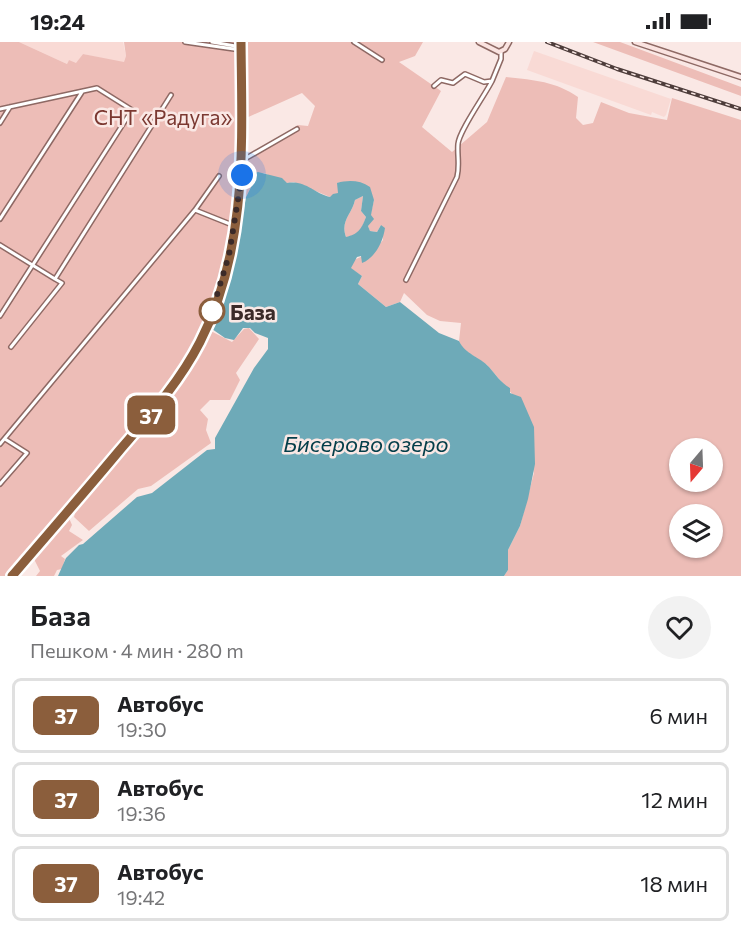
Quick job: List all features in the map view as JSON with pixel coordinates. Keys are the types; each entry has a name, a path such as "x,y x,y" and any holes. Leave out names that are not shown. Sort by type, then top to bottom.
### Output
{"main road":[{"path":"479,42 501,52 509,42"},
{"path":"635,42 741,77"},
{"path":"12,576 169,393 202,340 223,279 235,226 243,160 241,46"}],"street":[{"path":"184,42 241,46"},
{"path":"212,42 241,46"},
{"path":"354,42 382,60"},
{"path":"406,280 457,177 458,144 492,81 501,52"},
{"path":"434,86 441,80 453,83 465,74 484,82 492,81"},
{"path":"0,109 97,88 132,110 0,316"},
{"path":"0,219 82,92"},
{"path":"55,279 171,95"},
{"path":"0,123 10,107"},
{"path":"243,160 297,129"},
{"path":"0,444 195,210 219,176"},
{"path":"195,210 235,226"},
{"path":"0,244 62,283 10,347"},
{"path":"0,484 27,453 5,439"}],"shaded area":[{"path":"19,42 123,42 126,56 124,63 83,54 76,64 69,60 67,64"},
{"path":"534,51 671,99 666,115 664,117 652,112 651,115 527,70"}],"green space":[{"name":"СНТ «Радуга»","path":"0,42 19,42 67,64 69,60 76,63 83,54 124,62 126,56 124,42 239,42 238,190 221,278 199,339 167,391 9,576 0,576"},
{"path":"243,42 423,42 415,56 399,62 441,91 422,127 452,152 487,122 506,77 552,84 578,97 576,118 583,125 593,123 601,102 629,113 667,120 672,98 741,120 741,576 504,576 508,570 508,550 520,526 534,473 513,395 487,365 463,349 459,341 461,323 440,321 427,315 404,293 400,302 386,307 358,284 362,276 350,268 354,260 374,251 383,240 381,225 377,232 370,231 368,226 374,200 341,182 338,183 338,194 330,197 264,173 251,178 253,183 246,197 249,156 298,125 308,126 315,106 302,93 244,119"},
{"path":"593,42 620,42 741,87 741,96"},
{"path":"363,196 361,211 366,217 363,225 357,234 346,237 344,226 347,218 355,200"},
{"path":"249,328 259,339 236,373 240,380 230,400 210,400 200,410 208,419 206,430 211,443 151,486 138,489 89,531 74,517 76,509 165,401 196,355 209,330 232,342 244,329"},
{"path":"69,518 72,525 69,531 83,540 61,556 65,559 62,569 57,570 54,576 36,576 40,571 33,557"}],"water":[{"name":"Бисерово озеро","path":"258,172 282,178 287,183 299,183 330,197 338,193 337,183 345,181 354,181 370,187 374,200 371,215 374,219 368,226 370,231 377,232 381,225 385,228 380,244 374,253 362,263 361,256 357,257 351,268 362,276 358,284 386,307 400,302 439,333 459,341 465,349 485,363 510,388 510,393 521,397 534,427 535,464 520,526 508,550 508,570 504,576 58,576 66,558 79,545 137,497 152,493 207,450 215,449 215,438 254,368 268,349 268,338 255,333 250,328 243,328 234,340 225,338 212,329 234,261 246,197 253,183 252,174","holes":["363,196 361,211 366,217 359,231 346,237 344,226 347,218 355,200"]}],"railway":[{"path":"547,42 617,69 741,109"}],"bus line":[{"name":"37","path":"12,576 169,393 202,340 223,279 240,191 243,160 241,42"}],"place":[{"name":"База","path":"212,311"}],"route":[{"path":"212,311 210,318 229,255 242,175"}]}
